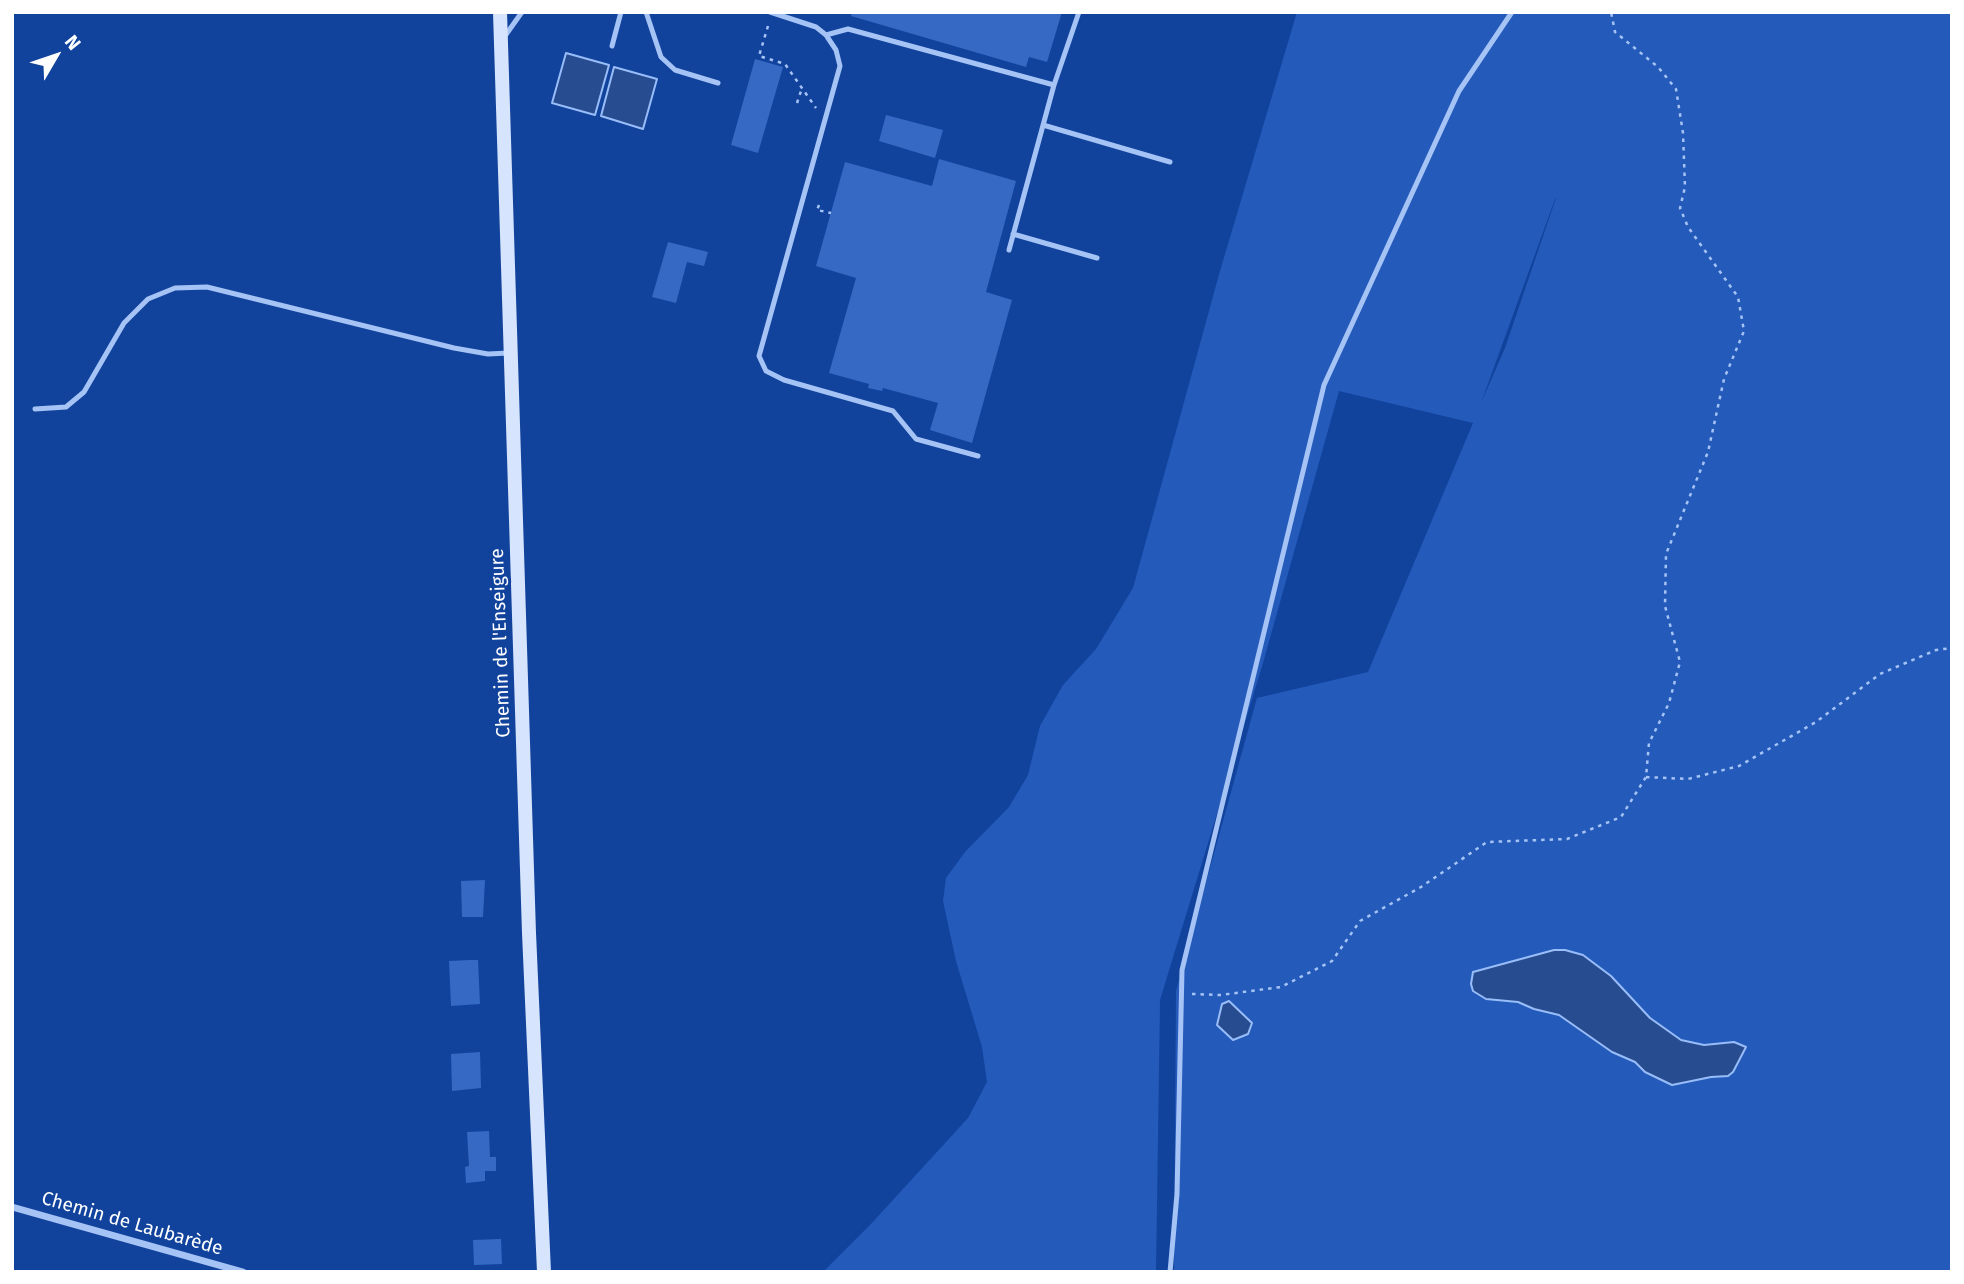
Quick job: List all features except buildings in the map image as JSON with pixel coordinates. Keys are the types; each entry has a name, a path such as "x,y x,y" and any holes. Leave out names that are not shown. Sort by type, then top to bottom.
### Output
{"street":[{"name":"Chemin de l'Enseigure","path":"500,12 528,919 544,1272"},
{"name":"Chemin de Laubarède","path":"12,1207 243,1272"}],"lane":[{"path":"501,41 522,12"},
{"path":"612,46 621,12"},
{"path":"646,12 661,57 675,70 718,83"},
{"path":"770,12 816,27 826,35 836,50 840,66 759,356 766,371 783,380 893,411 916,439 978,456"},
{"path":"1009,250 1054,85 1079,12"},
{"path":"1170,1272 1177,1194 1182,970 1324,385 1459,91 1512,12"},
{"path":"826,35 848,29 1054,85"},
{"path":"1043,125 1170,162"},
{"path":"1013,234 1097,258"},
{"path":"35,409 66,407 85,392 124,323 148,299 175,288 207,287 454,348 488,354 512,353"}],"path":[{"path":"1182,993 1222,995 1281,987 1332,961 1360,921 1421,887 1487,842 1567,839 1621,817 1646,777 1649,743 1669,703 1680,662 1665,606 1666,554 1708,452 1724,379 1744,331 1738,298 1688,227 1680,208 1685,187 1684,146 1676,89 1658,67 1615,32 1611,12"},
{"path":"768,26 760,57 785,64 820,113"},
{"path":"797,103 802,88"},
{"path":"819,205 817,210 831,213"},
{"path":"1646,777 1688,779 1739,766 1816,722 1880,674 1937,650 1952,648"}],"shaded area":[{"path":"1297,12 1952,12 1952,1272 1174,1272 1176,991 1257,698 1368,672 1473,423 1339,391 1263,663 1160,1000 1156,1272 823,1272 968,1118 987,1082 982,1047 956,961 943,901 946,878 965,852 1009,807 1028,775 1040,726 1063,685 1096,649 1133,588 1220,271","holes":["1556,198 1505,348 1481,403"]},
{"path":"566,53 609,65 595,115 552,103"},
{"path":"614,67 657,79 643,129 601,116"},
{"path":"1554,950 1583,955 1611,976 1650,1018 1681,1040 1704,1045 1734,1042 1746,1047 1733,1072 1728,1076 1672,1085 1645,1072 1635,1062 1612,1052 1559,1015 1518,1002 1486,999 1473,991 1473,972"},
{"path":"1229,1001 1252,1023 1248,1034 1233,1040 1217,1025 1222,1004"}]}
